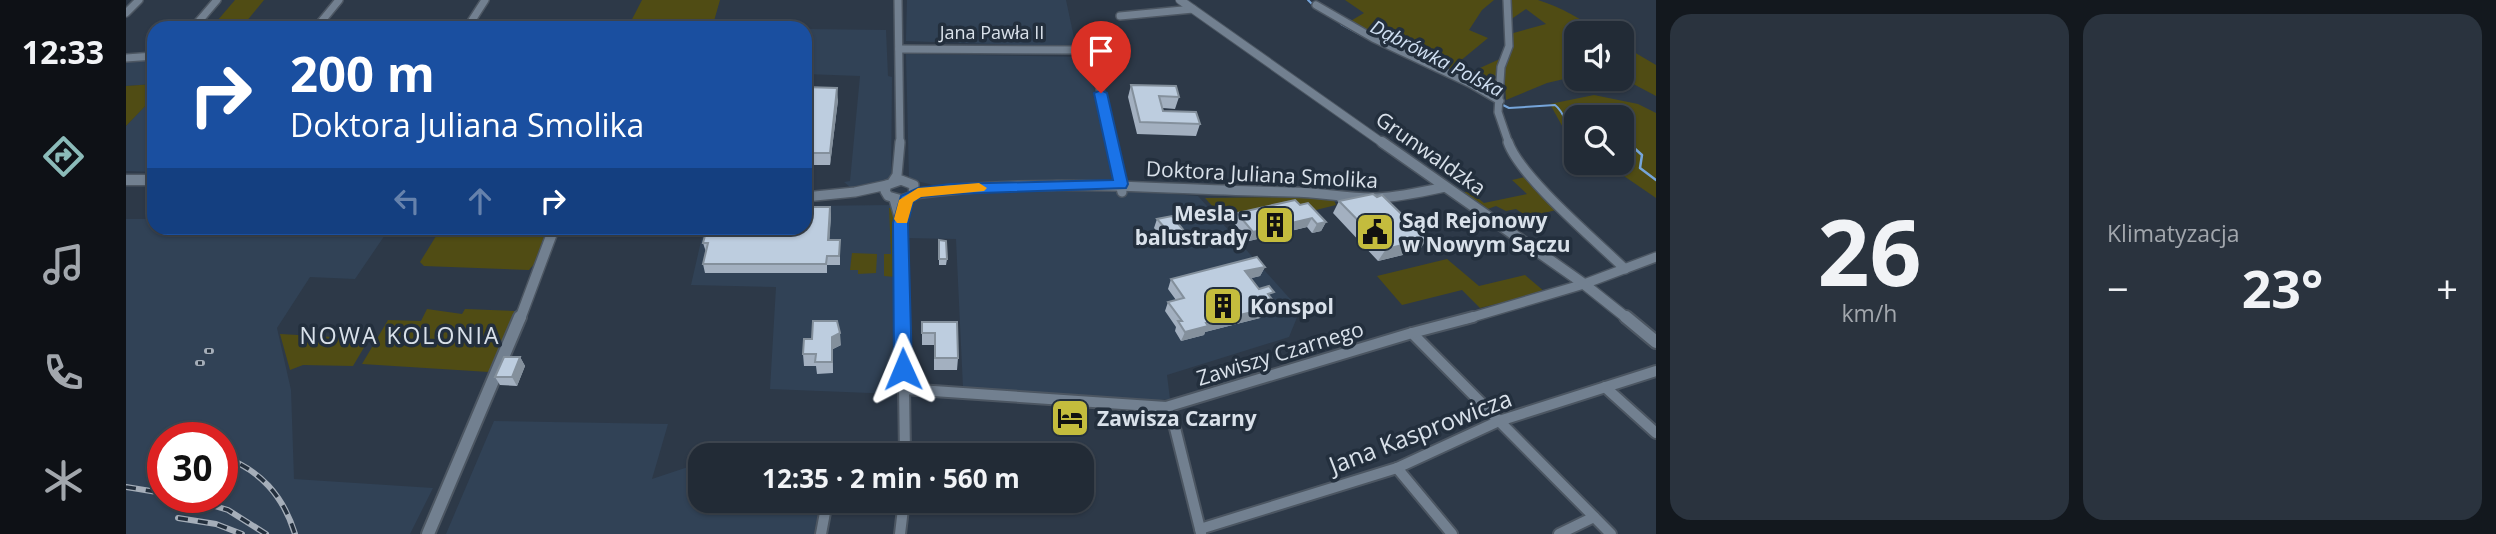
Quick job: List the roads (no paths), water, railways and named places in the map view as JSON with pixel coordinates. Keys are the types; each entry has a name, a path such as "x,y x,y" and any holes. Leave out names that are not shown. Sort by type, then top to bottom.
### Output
{"street":[{"path":"126,13 139,0"},
{"path":"199,21 217,0"},
{"path":"322,21 339,0"},
{"path":"472,21 485,0"},
{"path":"898,0 900,156 897,175 890,190 901,223"},
{"name":"Grunwaldzka","path":"1181,0 1584,284 1656,342"},
{"path":"1507,0 1509,46 1501,67 1499,117 1516,158 1578,226 1625,269"},
{"path":"1316,5 1373,38 1469,83 1500,104"},
{"path":"1120,16 1193,9"},
{"name":"Jana Pawła II","path":"899,49 1084,50 1093,57 1122,188"},
{"path":"126,58 147,57"},
{"path":"900,156 910,190 901,223 905,443"},
{"path":"126,180 147,180"},
{"name":"Doktora Juliana Smolika","path":"910,190 1122,188 1296,192 1363,198 1391,197 1445,187"},
{"path":"890,190 910,190"},
{"path":"812,196 910,190"},
{"path":"428,534 524,309 551,235"},
{"name":"Zawiszy Czarnego","path":"904,389 1166,407 1412,333 1495,312 1584,284 1656,257"},
{"path":"1412,333 1611,534"},
{"name":"Jana Kasprowicza","path":"1200,531 1397,468 1499,421 1656,371"},
{"path":"1605,387 1656,433"},
{"path":"1166,407 1174,424 1200,531"},
{"path":"1397,468 1452,534"},
{"path":"821,534 825,513"},
{"path":"900,534 902,513"},
{"path":"1559,534 1594,517"}],"waterway":[{"name":"Dąbrówka Polska","path":"1308,0 1312,4"},
{"name":"Dąbrówka Polska","path":"1341,24 1363,36"},
{"name":"Dąbrówka Polska","path":"1485,96 1509,108 1555,105 1564,117"},
{"name":"Dąbrówka Polska","path":"1634,148 1642,155 1640,168 1656,180"}],"railway":[{"path":"238,463 259,477 277,496 295,534"},
{"path":"126,487 147,490"},
{"path":"233,513 266,534"},
{"path":"178,518 216,524 242,534"}],"place":[{"name":"Mesla - balustrady","path":"1275,225"},
{"name":"Sąd Rejonowy w Nowym Sączu","path":"1375,232"},
{"name":"Konspol","path":"1223,306"},
{"name":"Zawisza Czarny","path":"1070,418"}],"district":[{"name":"NOWA KOLONIA","path":"400,335"}]}
